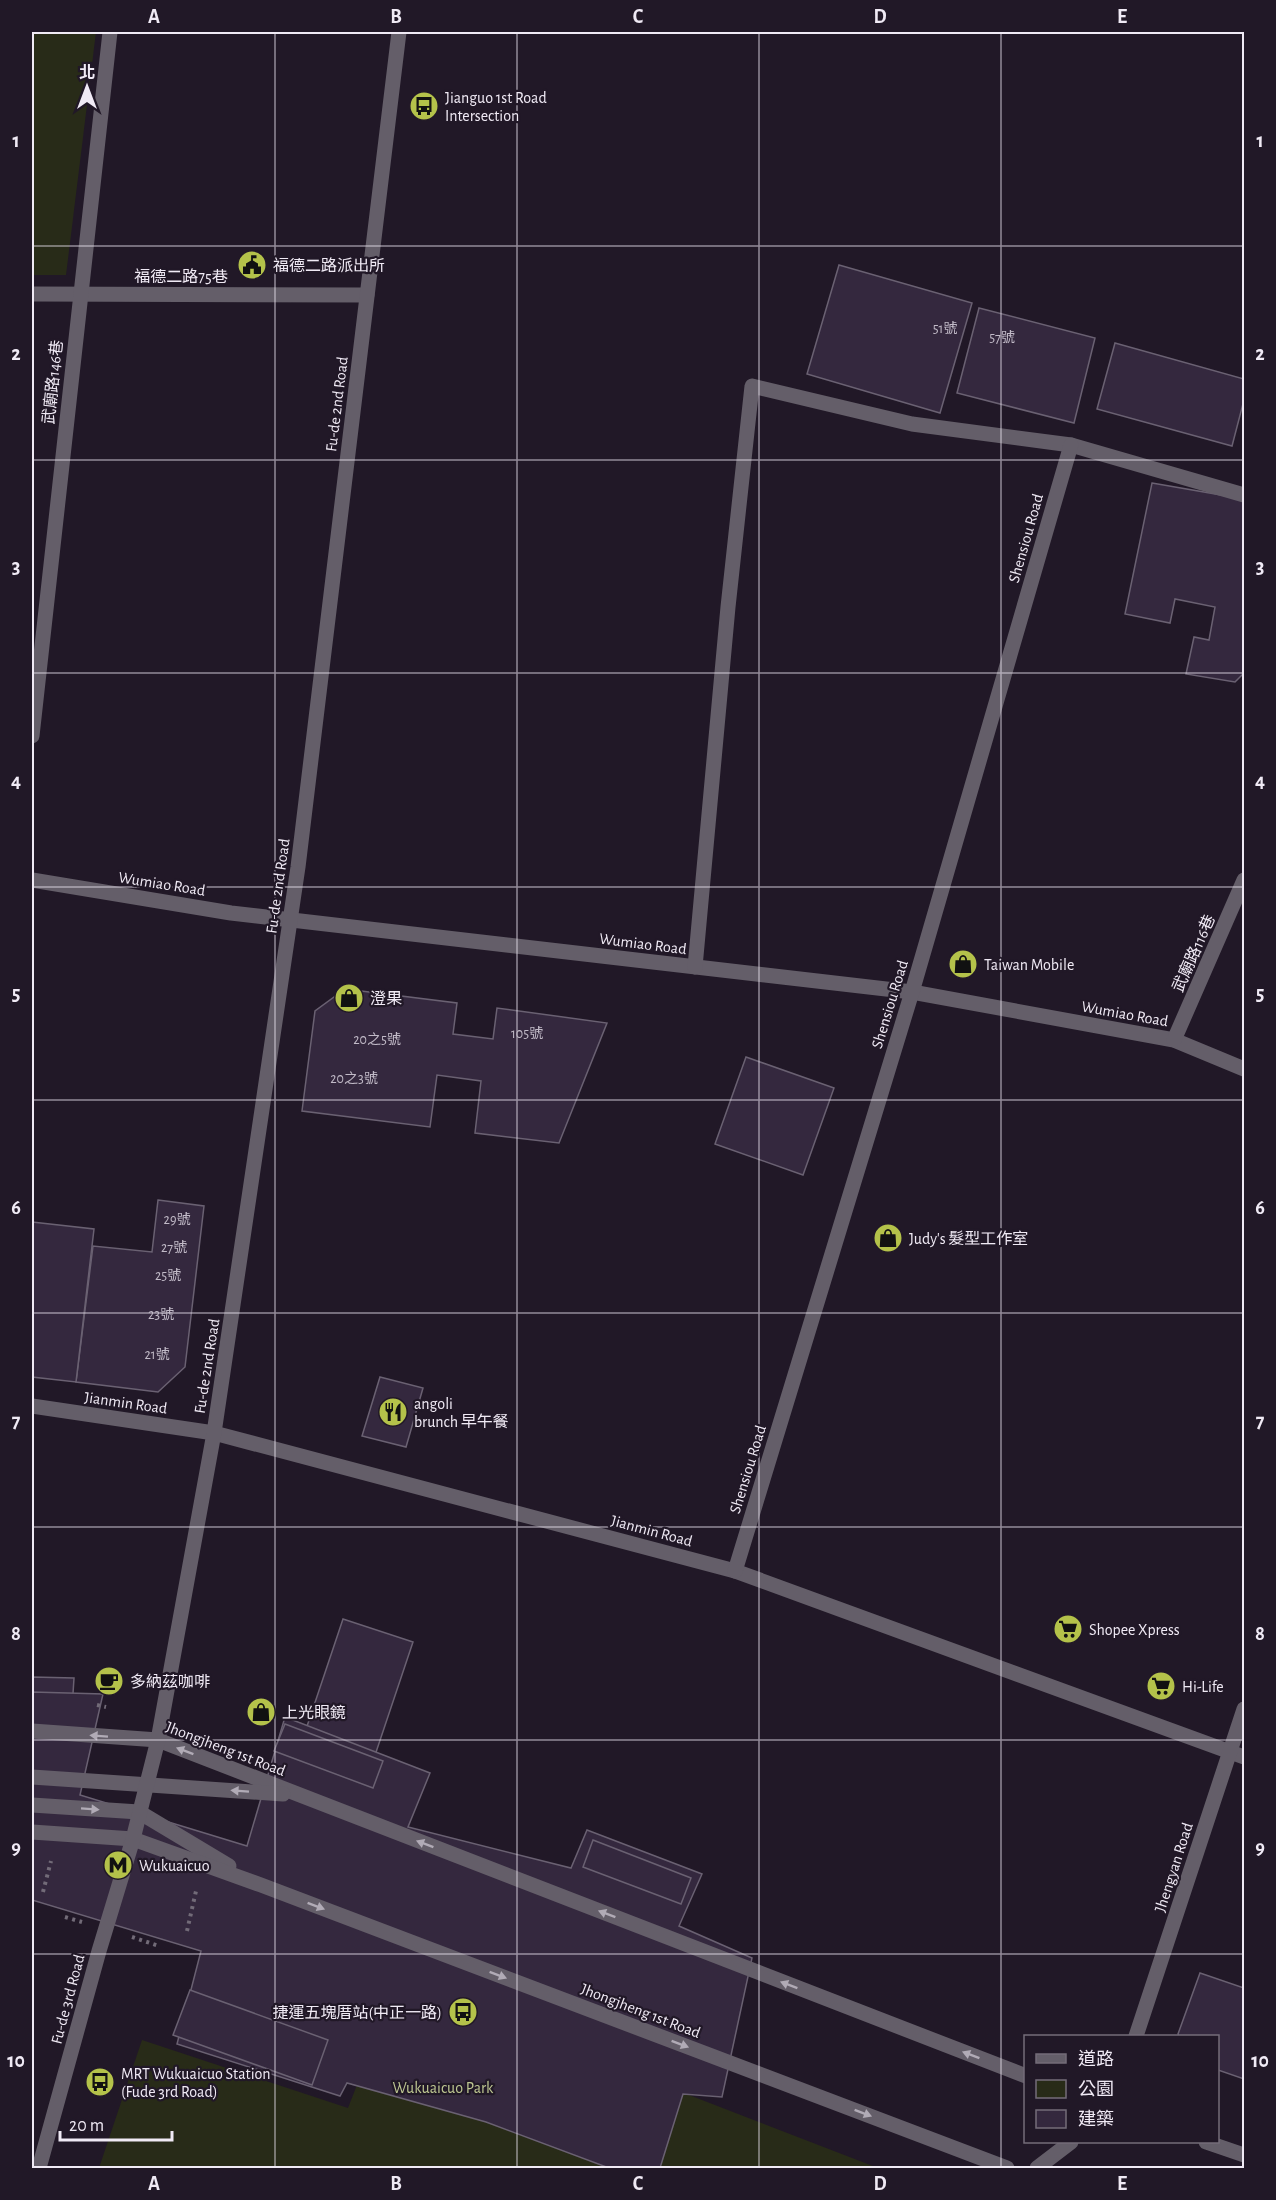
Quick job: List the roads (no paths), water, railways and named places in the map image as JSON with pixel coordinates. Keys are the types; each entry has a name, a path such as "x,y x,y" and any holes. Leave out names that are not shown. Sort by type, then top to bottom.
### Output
{"street":[{"name":"武廟路146巷","path":"32,736 110,32"},
{"name":"Fu-de 2nd Road","path":"146,1785 158,1740 214,1433 290,920 399,32"},
{"name":"福德二路75巷","path":"32,294 367,295"},
{"path":"695,967 728,607 752,386 912,424 1071,445 1245,495"},
{"name":"Shensiou Road","path":"735,1571 912,992 1071,445"},
{"name":"Wumiao Road","path":"32,880 231,913 912,992 1174,1040 1245,1069"},
{"name":"武廟路116巷","path":"1174,1040 1245,880"},
{"name":"Jianmin Road","path":"32,1406 214,1433 735,1571 1237,1755"},
{"name":"Jhengyan Road","path":"1137,2035 1237,1755 1245,1709"},
{"name":"Jhongjheng 1st Road","path":"32,1731 158,1740 1024,2075"},
{"name":"Jhongjheng 1st Road","path":"32,1777 298,1795"},
{"name":"Fu-de 3rd Road","path":"37,2161 133,1839 146,1785"},
{"name":"Jhongjheng 1st Road","path":"32,1805 139,1812 261,1885"},
{"name":"Jhongjheng 1st Road","path":"32,1832 133,1839 261,1885 1007,2169"},
{"path":"1037,2169 1070,2143"},
{"path":"1209,2143 1245,2155"}],"place":[{"name":"Jianguo 1st Road Intersection","path":"424,106"},
{"name":"福德二路派出所","path":"252,265"},
{"name":"Taiwan Mobile","path":"963,964"},
{"name":"澄果","path":"349,998"},
{"name":"Judy's 髮型工作室","path":"888,1238"},
{"name":"angoli brunch 早午餐","path":"393,1412"},
{"name":"Shopee Xpress","path":"1068,1629"},
{"name":"多納茲咖啡","path":"109,1681"},
{"name":"Hi-Life","path":"1161,1686"},
{"name":"上光眼鏡","path":"261,1712"},
{"name":"Wukuaicuo","path":"118,1865"},
{"name":"捷運五塊厝站(中正一路)","path":"463,2012"},
{"name":"MRT Wukuaicuo Station (Fude 3rd Road)","path":"100,2082"}],"park label":[{"name":"Wukuaicuo Park","path":"443,2087"}]}
